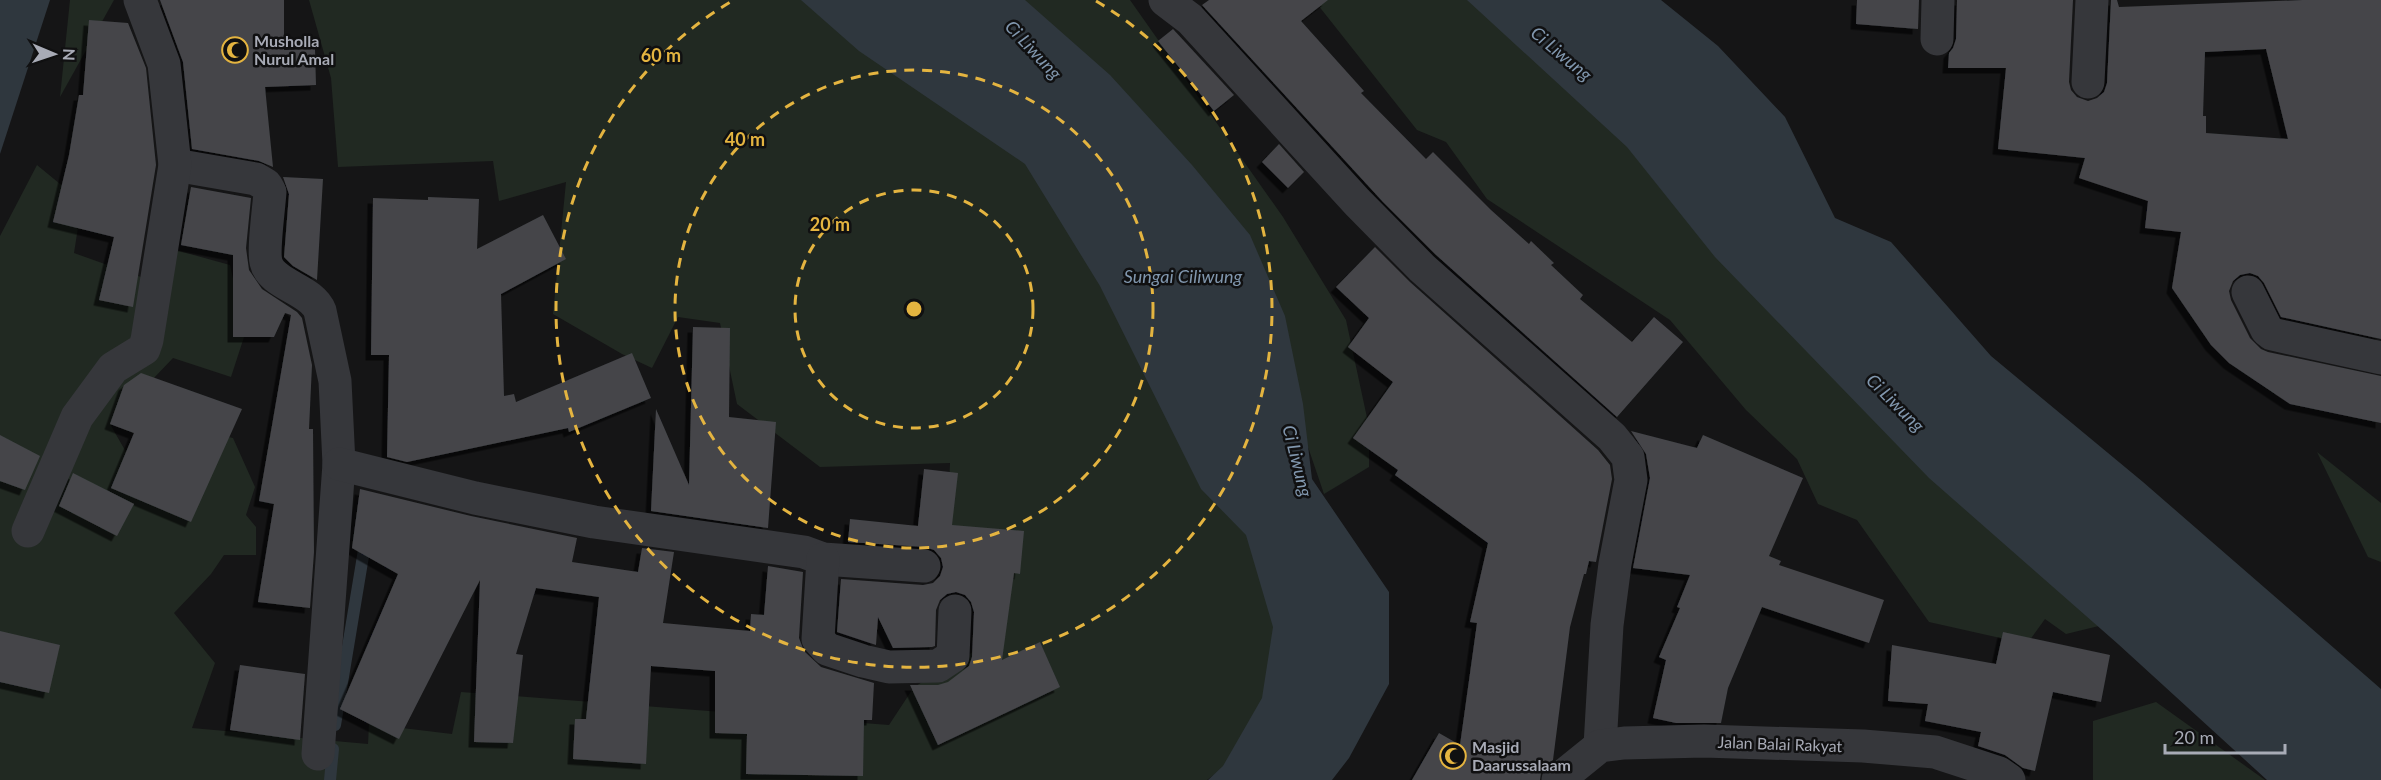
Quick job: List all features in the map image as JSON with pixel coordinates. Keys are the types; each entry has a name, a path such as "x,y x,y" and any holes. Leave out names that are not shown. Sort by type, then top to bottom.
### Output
{"street":[{"path":"28,531 77,417 113,368 146,345 175,165 164,64 140,0"},
{"path":"1165,0 1190,19 1357,202 1422,268 1612,437 1628,457 1631,480 1615,564 1607,625 1600,746 1558,780"},
{"path":"1937,39 1938,0"},
{"path":"2088,82 2092,0"},
{"path":"175,165 256,179 266,184 270,192 266,262 275,275 317,303 320,311 335,381 339,464 318,754"},
{"path":"2248,292 2267,330 2272,334 2381,358"},
{"path":"339,464 475,498 594,522 804,552 823,559 924,566"},
{"path":"823,559 818,639 827,649 862,661 890,667 938,666 952,656 956,611"},
{"name":"Jalan Balai Rakyat","path":"1600,746 1624,743 1704,741 1841,745 1925,751 1935,752 1999,773 2008,780"}],"shaded area":[{"path":"70,0 114,0 60,97"},
{"path":"309,0 905,0 1117,241 1277,599 1284,722 1207,780 0,780 0,236 37,165 82,202 74,253 155,282 172,249 230,265 245,334 231,377 173,358 110,424 126,452 168,474 198,430 233,438 255,487 246,515 256,527 256,555 224,555 211,574 174,613 215,663 192,728 368,744 369,724 452,734 461,692 889,725 914,687 1005,633 946,551 950,463 820,467 737,404 720,323 678,317 652,368 622,354 553,314 566,182 499,201 493,161 338,167 331,78"},
{"path":"1006,0 1130,0 1283,217 1346,320 1369,427 1369,467 1324,494 1230,218"},
{"path":"1314,0 1472,0 1625,124 2103,625 2066,634 2045,619 2027,644 1929,622 1857,520 1818,504 1797,459 1746,410 1670,320 1487,199 1446,142 1417,130"},
{"path":"2317,452 2381,503 2381,562 2368,557"},
{"path":"2156,702 2265,780 2093,780 2093,721"}],"water":[{"path":"0,0 50,0 0,154"},
{"name":"Sungai Ciliwung","path":"801,0 1025,0 1110,75 1192,165 1250,235 1285,316 1303,404 1312,479 1389,592 1389,684 1349,758 1332,780 1208,780 1223,766 1262,698 1273,627 1246,535 1201,489 1100,286 1025,164 859,51"},
{"name":"Ci Liwung","path":"1467,0 1661,0 1718,46 1785,117 1835,218 1891,242 1991,356 2143,482 2381,689 2381,780 2267,780 2118,644 1929,478 1715,257 1627,147"}],"building":[{"path":"160,0 284,0 284,50 315,49 316,85 265,87 273,167 259,161 192,149 183,62"},
{"path":"1209,0 1328,0 1301,21 1364,91 1361,93 1426,159 1433,152 1491,210 1529,244 1531,241 1554,263 1551,265 1583,295 1580,299 1632,342 1654,317 1683,342 1617,417 1435,254 1383,202 1202,5"},
{"path":"1857,0 1919,0 1918,29 1856,24"},
{"path":"1957,0 2073,0 2069,82 2071,90 2077,97 2088,101 2104,92 2107,83 2111,0 2117,0 2119,7 2303,0 2381,0 2381,339 2281,317 2264,283 2258,276 2250,273 2240,275 2233,281 2229,291 2231,300 2250,338 2261,349 2381,376 2381,423 2290,404 2229,363 2211,345 2172,288 2181,232 2145,228 2148,201 2079,178 2085,158 1998,149 2006,68 1948,68 1949,53 1956,39","holes":["2266,49 2288,139 2206,133 2206,116 2203,116 2205,52"]},
{"path":"89,20 128,23 146,68 156,165 133,307 99,300 114,237 53,222 69,155 79,95 83,95"},
{"path":"1173,29 1234,95 1214,111 1158,41"},
{"path":"1279,144 1304,172 1288,188 1262,162"},
{"path":"283,177 323,179 317,280 293,266 284,257 289,194"},
{"path":"191,187 251,198 246,248 249,270 262,289 297,312 302,318 312,365 309,429 313,429 314,552 310,608 258,602 274,504 259,501 291,315 285,313 274,337 233,337 233,255 181,245"},
{"path":"428,197 479,199 477,249 543,215 566,259 501,294 504,396 514,394 516,402 632,353 651,398 569,432 568,428 407,462 387,457 389,355 371,355 373,198 428,200"},
{"path":"1375,247 1410,282 1598,450 1610,465 1612,479 1596,562 1589,561 1570,627 1553,760 1541,773 1540,780 1412,780 1439,733 1460,745 1477,623 1470,622 1488,543 1395,475 1398,470 1353,438 1393,382 1348,347 1369,318 1336,287"},
{"path":"693,327 730,328 729,417 776,422 768,528 651,511 656,409 689,485"},
{"path":"141,373 242,409 191,522 111,488 134,433 110,424 124,385"},
{"path":"1631,431 1697,448 1703,435 1803,478 1769,556 1781,561 1779,565 1884,600 1869,643 1762,607 1728,688 1721,723 1676,723 1653,718 1666,660 1659,657 1680,608 1677,607 1690,575 1633,568 1650,478 1646,454"},
{"path":"0,435 40,456 25,490 0,481"},
{"path":"924,469 958,473 952,525 1024,531 1020,574 1014,573 1002,660 1040,642 1060,687 938,745 910,685 938,685 948,682 969,666 972,657 974,612 971,602 965,595 956,592 947,594 940,600 936,610 935,646 932,647 893,648 878,617 876,645 837,632 841,579 923,585 933,583 940,576 943,567 941,558 934,550 925,547 848,542 850,519 918,526"},
{"path":"73,473 134,504 117,536 59,506"},
{"path":"360,489 471,516 577,538 572,562 638,572 642,548 674,552 663,623 750,631 751,614 764,615 768,566 803,572 799,638 804,651 821,667 874,683 872,720 864,720 863,776 746,774 747,734 715,733 715,671 651,666 646,764 573,759 575,719 586,719 599,597 536,588 516,654 523,655 513,743 474,742 480,580 399,739 340,709 398,574 352,548"},
{"path":"0,631 60,645 49,693 0,682"},
{"path":"2003,632 2110,655 2101,702 2053,692 2035,771 2023,768 2005,755 1978,746 1981,732 1925,721 1928,704 1888,701 1892,645 1996,664"},
{"path":"240,665 305,674 300,740 230,730"}],"waterway":[{"path":"335,725 366,538"},
{"path":"330,780 333,749"}],"place":[{"name":"Musholla Nurul Amal","path":"235,50"},
{"name":"Masjid Daarussalaam","path":"1453,756"}]}
